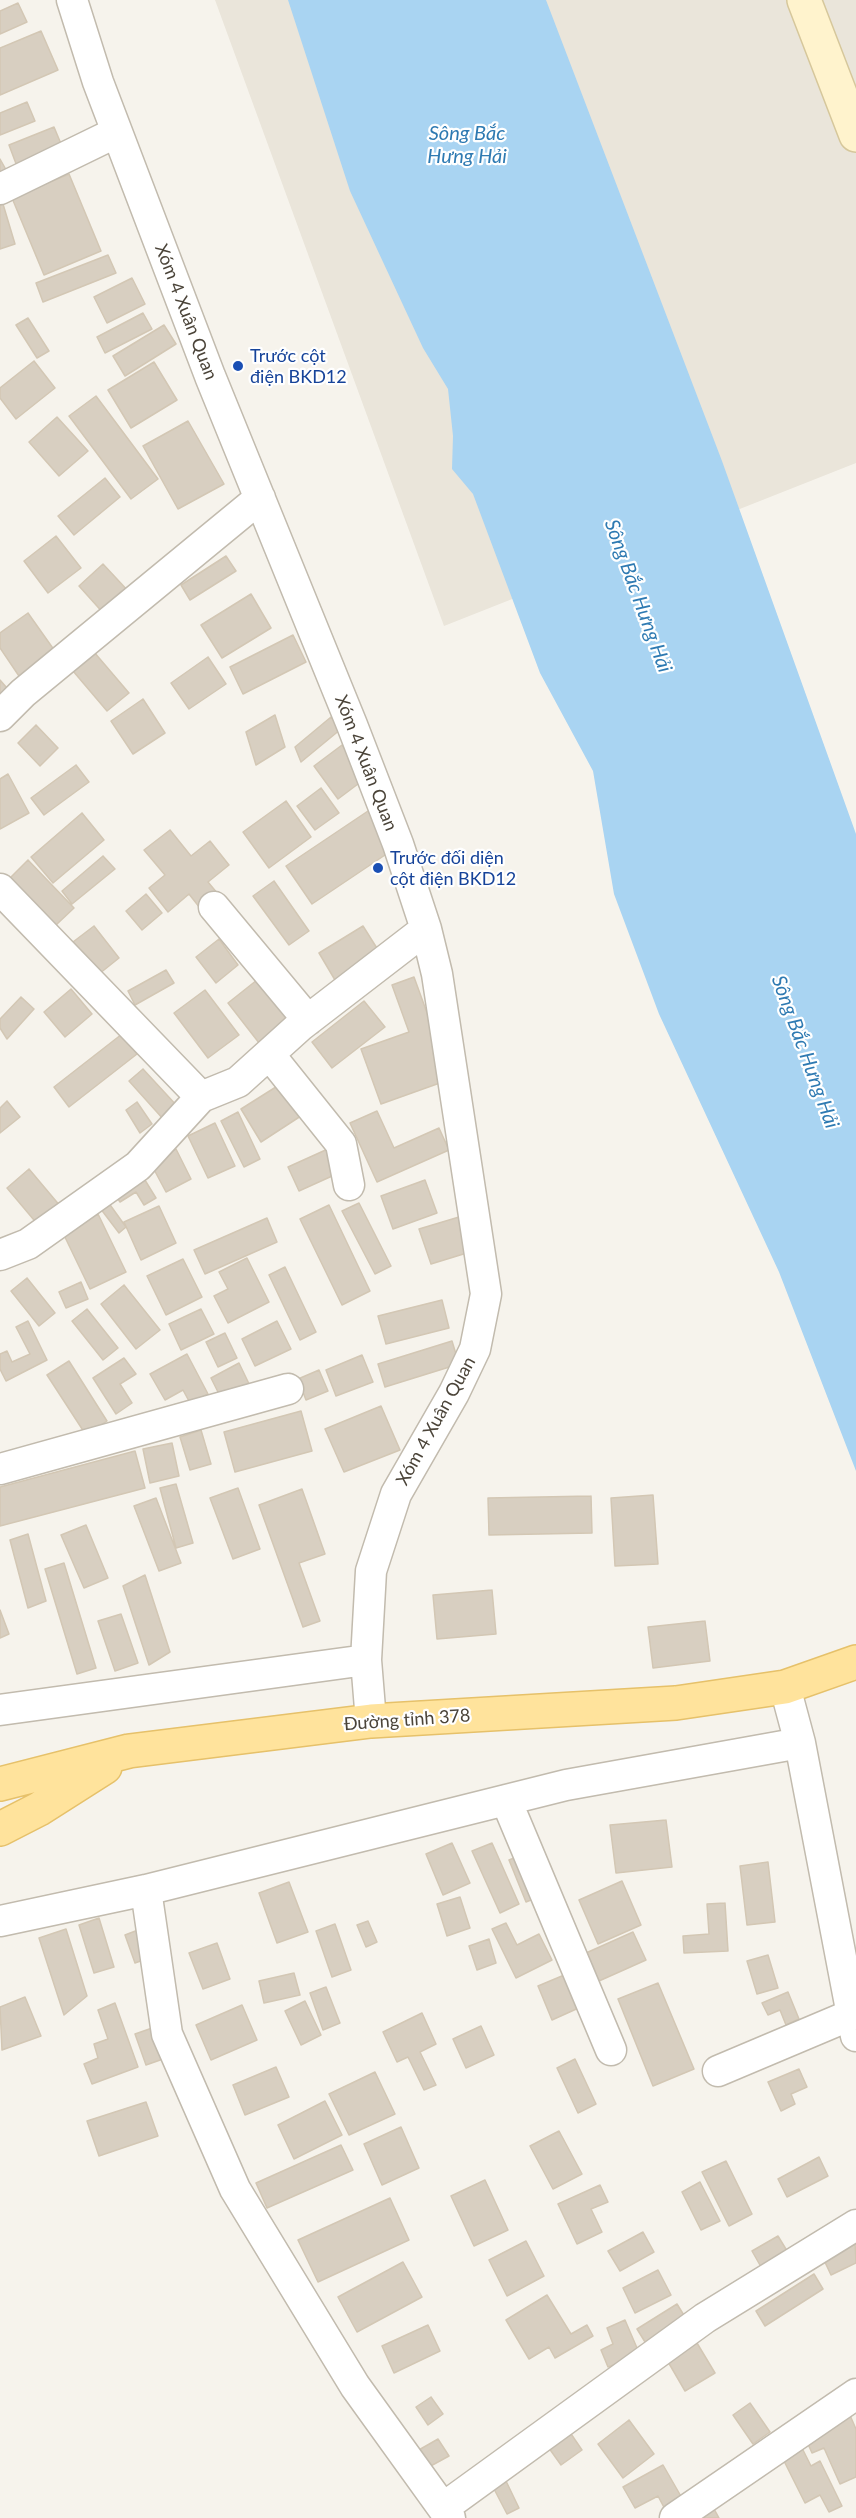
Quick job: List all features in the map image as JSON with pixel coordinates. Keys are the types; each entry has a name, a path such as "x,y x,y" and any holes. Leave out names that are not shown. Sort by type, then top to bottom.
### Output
{"main road":[{"name":"Đường tỉnh 378","path":"0,1784 129,1751 371,1721 676,1702 785,1688 856,1662"},
{"path":"0,1829 39,1809 129,1751"}],"street":[{"name":"Xóm 4 Xuân Quan","path":"72,0 98,82 210,376 398,844 426,929 437,974 486,1294 475,1349 454,1393 396,1494 371,1571 366,1660 371,1721"},
{"path":"804,0 856,135"},
{"path":"0,189 117,132"},
{"path":"0,716 23,693 260,498"},
{"path":"0,889 201,1097"},
{"path":"214,907 308,1020"},
{"path":"0,1255 28,1244 138,1166 201,1097 238,1082 308,1020 426,929"},
{"path":"269,1054 341,1144 349,1185"},
{"path":"0,1469 288,1389"},
{"path":"0,1710 366,1660"},
{"path":"718,2071 854,2025 800,1743 785,1688"},
{"path":"0,1921 146,1890 566,1785 800,1743"},
{"path":"506,1800 611,2050"},
{"path":"146,1890 167,2034 235,2189 355,2386 447,2513 705,2318 856,2225"},
{"path":"675,2518 856,2394"}],"shaded area":[{"path":"215,0 856,0 856,463 444,626"}],"water":[{"name":"Sông Bắc Hưng Hải","path":"288,0 546,0 722,461 856,834 856,1471 779,1272 659,1014 614,894 593,771 540,673 473,494 452,469 453,436 448,389 423,348 350,191"}],"building":[{"path":"18,3 27,22 0,34 0,11"},
{"path":"41,31 58,70 0,95 0,48"},
{"path":"27,102 35,121 0,135 0,113"},
{"path":"54,127 64,151 18,169 9,145"},
{"path":"0,159 9,175 0,179"},
{"path":"69,174 101,251 44,275 12,198"},
{"path":"3,204 15,244 0,249 0,205"},
{"path":"108,255 116,273 43,302 36,283"},
{"path":"132,278 145,304 107,323 94,297"},
{"path":"143,313 152,329 105,353 97,337"},
{"path":"28,318 49,351 37,358 16,325"},
{"path":"164,325 176,344 125,376 113,356"},
{"path":"34,361 55,388 16,419 0,398 0,388"},
{"path":"154,362 177,400 131,428 108,390"},
{"path":"96,396 158,479 131,499 69,416"},
{"path":"57,417 88,451 59,476 29,442"},
{"path":"188,421 224,484 178,509 143,446"},
{"path":"105,478 120,497 74,535 58,516"},
{"path":"56,536 81,568 48,593 24,561"},
{"path":"226,556 236,571 190,600 181,585"},
{"path":"103,564 130,593 105,615 79,586"},
{"path":"251,594 271,628 222,658 201,625"},
{"path":"28,613 57,654 21,679 0,648 0,633"},
{"path":"293,635 306,662 243,694 230,667"},
{"path":"94,652 129,693 107,711 73,671"},
{"path":"208,657 226,684 189,709 171,683"},
{"path":"0,680 7,688 0,694"},
{"path":"143,699 165,733 133,754 111,721"},
{"path":"275,715 285,747 256,765 246,732"},
{"path":"331,717 341,729 301,762 295,747"},
{"path":"36,725 58,748 40,766 18,743"},
{"path":"342,745 366,778 338,799 314,766"},
{"path":"76,765 89,782 44,815 31,798"},
{"path":"8,774 29,813 0,829 0,779"},
{"path":"321,788 339,813 315,830 297,806"},
{"path":"286,801 311,837 269,868 243,832"},
{"path":"368,811 394,849 312,904 286,866"},
{"path":"82,813 104,840 53,883 31,857"},
{"path":"170,830 191,856 210,841 229,865 208,882 218,894 200,908 189,894 168,912 149,888 165,875 144,850"},
{"path":"103,856 115,869 72,904 62,891"},
{"path":"28,860 74,908 56,925 10,878"},
{"path":"274,881 309,931 289,945 253,896"},
{"path":"146,894 162,913 142,930 126,911"},
{"path":"94,926 119,958 94,978 69,945"},
{"path":"363,926 380,953 335,980 319,953"},
{"path":"219,939 238,965 216,983 196,957"},
{"path":"166,970 174,983 135,1005 128,991"},
{"path":"262,976 297,1022 263,1048 228,1003"},
{"path":"414,977 451,1079 381,1104 361,1049 409,1032 392,985"},
{"path":"71,989 92,1014 65,1037 44,1012"},
{"path":"205,990 239,1035 208,1058 174,1013"},
{"path":"21,997 34,1009 7,1039 0,1028 0,1019"},
{"path":"364,1001 385,1027 332,1068 312,1042"},
{"path":"122,1034 137,1054 69,1107 54,1087"},
{"path":"143,1069 178,1107 164,1120 129,1081"},
{"path":"287,1080 307,1112 261,1142 241,1109"},
{"path":"7,1101 20,1117 0,1133 0,1108"},
{"path":"137,1102 152,1124 140,1133 126,1110"},
{"path":"377,1111 394,1148 439,1128 449,1150 377,1182 350,1123"},
{"path":"238,1112 260,1159 244,1167 221,1121"},
{"path":"215,1123 235,1166 208,1178 188,1136"},
{"path":"330,1148 341,1172 299,1191 288,1167"},
{"path":"176,1149 191,1179 166,1192 150,1162"},
{"path":"29,1169 61,1207 39,1226 7,1188"},
{"path":"140,1172 156,1198 144,1205 136,1192 120,1202 112,1190"},
{"path":"425,1180 437,1213 393,1229 381,1196"},
{"path":"108,1202 126,1227 119,1233 100,1208"},
{"path":"359,1203 391,1266 375,1274 342,1211"},
{"path":"329,1205 370,1291 342,1305 300,1219"},
{"path":"159,1206 176,1243 141,1260 124,1222"},
{"path":"98,1214 126,1272 90,1289 62,1231"},
{"path":"459,1217 470,1252 431,1264 419,1229"},
{"path":"267,1218 277,1242 205,1274 194,1250"},
{"path":"247,1258 269,1302 228,1323 214,1296 228,1289 219,1272"},
{"path":"183,1259 202,1297 166,1315 147,1276"},
{"path":"285,1267 316,1332 300,1340 269,1275"},
{"path":"27,1278 55,1313 39,1326 11,1291"},
{"path":"81,1282 88,1299 66,1308 59,1292"},
{"path":"124,1285 160,1330 136,1349 101,1304"},
{"path":"442,1300 449,1328 386,1344 378,1316"},
{"path":"87,1309 118,1348 103,1360 72,1321"},
{"path":"201,1309 214,1334 181,1350 169,1324"},
{"path":"28,1321 47,1360 6,1381 0,1369 0,1354 7,1351 12,1362 30,1354 16,1327"},
{"path":"277,1321 291,1349 255,1366 242,1339"},
{"path":"225,1333 237,1358 218,1367 206,1342"},
{"path":"452,1341 459,1364 385,1387 378,1364"},
{"path":"187,1354 208,1394 190,1403 183,1390 165,1400 150,1374"},
{"path":"362,1355 373,1382 336,1396 326,1370"},
{"path":"124,1358 136,1374 120,1384 132,1403 116,1414 93,1378"},
{"path":"69,1361 107,1421 86,1435 47,1375"},
{"path":"239,1363 252,1390 224,1404 211,1378"},
{"path":"319,1370 328,1391 306,1400 298,1379"},
{"path":"381,1406 400,1450 344,1472 325,1429"},
{"path":"301,1411 312,1451 235,1472 224,1432"},
{"path":"201,1430 211,1464 190,1470 180,1437"},
{"path":"172,1443 179,1476 150,1483 143,1449"},
{"path":"135,1451 145,1488 0,1526 0,1487"},
{"path":"176,1484 193,1543 176,1548 160,1488"},
{"path":"238,1488 260,1549 233,1559 210,1498"},
{"path":"302,1489 325,1554 299,1563 320,1621 303,1627 259,1505"},
{"path":"653,1495 658,1564 615,1566 611,1498"},
{"path":"591,1496 592,1533 489,1535 488,1498"},
{"path":"156,1498 181,1563 159,1571 134,1506"},
{"path":"86,1525 108,1578 84,1588 61,1535"},
{"path":"28,1534 46,1601 28,1608 10,1540"},
{"path":"64,1563 96,1668 77,1674 45,1569"},
{"path":"145,1575 170,1652 149,1665 123,1586"},
{"path":"492,1590 496,1634 437,1639 433,1595"},
{"path":"0,1610 9,1634 0,1638"},
{"path":"121,1614 138,1663 115,1671 98,1621"},
{"path":"705,1621 710,1661 653,1668 648,1627"},
{"path":"666,1820 672,1867 616,1873 610,1825"},
{"path":"452,1843 470,1883 443,1895 426,1854"},
{"path":"492,1843 519,1904 500,1913 472,1851"},
{"path":"519,1856 536,1898 526,1902 509,1860"},
{"path":"768,1862 775,1922 747,1925 740,1866"},
{"path":"622,1881 641,1925 598,1944 579,1900"},
{"path":"289,1882 308,1932 277,1943 259,1893"},
{"path":"460,1897 470,1928 447,1936 437,1904"},
{"path":"725,1903 728,1951 684,1953 683,1936 709,1934 707,1904"},
{"path":"99,1918 114,1967 94,1973 79,1925"},
{"path":"368,1921 377,1942 366,1947 357,1925"},
{"path":"506,1923 517,1945 539,1934 552,1960 516,1978 492,1929"},
{"path":"335,1924 351,1970 332,1977 316,1931"},
{"path":"66,1929 87,1996 64,2015 39,1938"},
{"path":"138,1930 149,1958 135,1963 125,1935"},
{"path":"633,1932 646,1960 599,1981 586,1953"},
{"path":"489,1939 496,1963 477,1970 469,1946"},
{"path":"217,1943 230,1979 203,1989 189,1953"},
{"path":"768,1955 778,1988 757,1994 747,1961"},
{"path":"294,1973 300,1995 264,2003 259,1981"},
{"path":"569,1973 583,2006 552,2020 538,1986"},
{"path":"658,1983 694,2069 653,2086 618,1999"},
{"path":"326,1987 340,2023 323,2030 310,1993"},
{"path":"788,1992 799,2019 786,2025 780,2010 768,2015 762,2003"},
{"path":"25,1997 41,2036 2,2050 0,2007"},
{"path":"305,2001 321,2035 301,2045 285,2011"},
{"path":"115,2003 138,2067 92,2084 84,2064 98,2058 94,2044 108,2039 98,2010"},
{"path":"242,2005 257,2040 211,2060 196,2025"},
{"path":"422,2013 436,2044 420,2052 436,2085 424,2090 408,2057 397,2062 383,2032"},
{"path":"481,2026 494,2055 466,2068 453,2039"},
{"path":"155,2027 166,2058 146,2065 135,2034"},
{"path":"575,2059 596,2104 578,2113 557,2068"},
{"path":"276,2067 289,2097 245,2115 233,2085"},
{"path":"799,2069 807,2087 791,2094 795,2104 781,2111 768,2082"},
{"path":"375,2072 395,2114 349,2135 329,2094"},
{"path":"325,2101 342,2135 294,2159 278,2125"},
{"path":"146,2102 158,2136 99,2156 87,2121"},
{"path":"401,2127 419,2168 382,2185 364,2144"},
{"path":"559,2131 582,2174 553,2189 530,2146"},
{"path":"341,2145 353,2170 267,2208 256,2183"},
{"path":"819,2157 828,2176 787,2197 778,2179"},
{"path":"726,2161 752,2214 729,2226 702,2172"},
{"path":"485,2180 508,2230 474,2246 451,2196"},
{"path":"700,2182 720,2221 701,2230 682,2192"},
{"path":"600,2185 608,2202 591,2209 602,2232 577,2244 558,2204"},
{"path":"390,2198 409,2240 318,2282 298,2240"},
{"path":"643,2232 654,2252 620,2271 608,2251"},
{"path":"778,2236 792,2259 765,2274 752,2251"},
{"path":"526,2241 544,2276 507,2296 489,2260"},
{"path":"855,2242 856,2263 831,2275 823,2258"},
{"path":"403,2262 422,2297 357,2332 338,2297"},
{"path":"658,2270 671,2295 635,2313 623,2288"},
{"path":"814,2274 823,2289 765,2326 756,2311"},
{"path":"547,2295 571,2334 587,2325 593,2336 555,2358 549,2347 529,2359 506,2320"},
{"path":"677,2304 690,2325 650,2350 637,2329"},
{"path":"625,2320 640,2355 608,2367 601,2350 613,2344 607,2328"},
{"path":"428,2325 440,2351 394,2373 382,2346"},
{"path":"697,2343 715,2373 685,2391 667,2360"},
{"path":"431,2397 443,2414 428,2425 416,2407"},
{"path":"750,2403 770,2432 753,2444 733,2415"},
{"path":"849,2413 856,2429 856,2477 840,2484 824,2448 812,2453 803,2433"},
{"path":"629,2420 654,2454 623,2478 598,2444"},
{"path":"567,2428 582,2450 561,2465 546,2444"},
{"path":"438,2439 449,2456 427,2468 417,2451"},
{"path":"802,2448 811,2466 820,2461 842,2506 829,2512 820,2495 805,2503 782,2457"},
{"path":"663,2465 686,2505 668,2515 658,2496 635,2508 623,2487"},
{"path":"506,2481 519,2508 507,2514 493,2487"},
{"path":"713,2507 719,2518 698,2518"}],"place":[{"name":"Trước cột điện BKD12","path":"238,366"},
{"name":"Trước đối diện cột điện BKD12","path":"378,868"}]}
